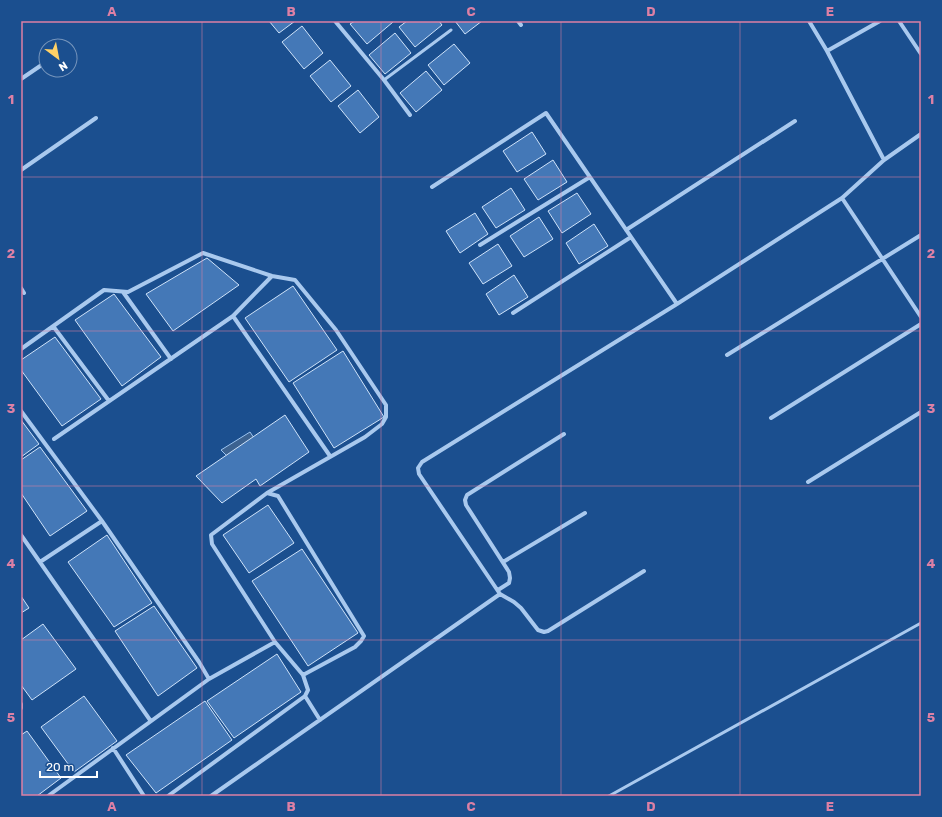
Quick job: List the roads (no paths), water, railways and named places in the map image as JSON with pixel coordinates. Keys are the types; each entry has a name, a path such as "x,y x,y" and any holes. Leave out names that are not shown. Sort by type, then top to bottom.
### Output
{"street":[{"path":"335,21 384,80 410,115"},
{"path":"809,21 827,51 884,160"},
{"path":"827,51 880,21"},
{"path":"900,21 921,54"},
{"path":"21,79 38,67"},
{"path":"432,187 546,113 677,304"},
{"path":"21,170 96,118"},
{"path":"626,230 794,121"},
{"path":"644,571 548,631 544,632 538,630 521,608 499,592 419,474 418,468 422,462 428,458 677,304 842,198 884,160 921,134"},
{"path":"480,245 590,177"},
{"path":"842,198 921,317"},
{"path":"727,355 921,235"},
{"path":"513,313 631,237"},
{"path":"21,349 104,290 128,292 203,253 272,276 295,280 336,330 386,405 386,417 382,424 365,437 267,493 211,535 212,544 275,642 303,675 308,690 305,696 168,796"},
{"path":"54,439 233,316 272,276"},
{"path":"21,288 24,293"},
{"path":"123,292 172,359"},
{"path":"233,316 330,456"},
{"path":"771,418 921,324"},
{"path":"53,326 109,401"},
{"path":"21,411 102,521 199,662 209,679"},
{"path":"808,482 921,412"},
{"path":"211,796 320,720 509,584 509,572 466,505 465,500 467,495 564,434"},
{"path":"267,493 278,496 364,636 355,647 303,675"},
{"path":"503,562 585,513"},
{"path":"40,562 102,521"},
{"path":"21,535 150,720"},
{"path":"48,796 150,720 209,679 275,642"},
{"path":"305,696 320,720"},
{"path":"113,748 144,796"}],"lane":[{"path":"384,80 451,30"},
{"path":"609,796 921,623"}],"water":[{"path":"250,432 254,438 235,464 221,450"}]}
